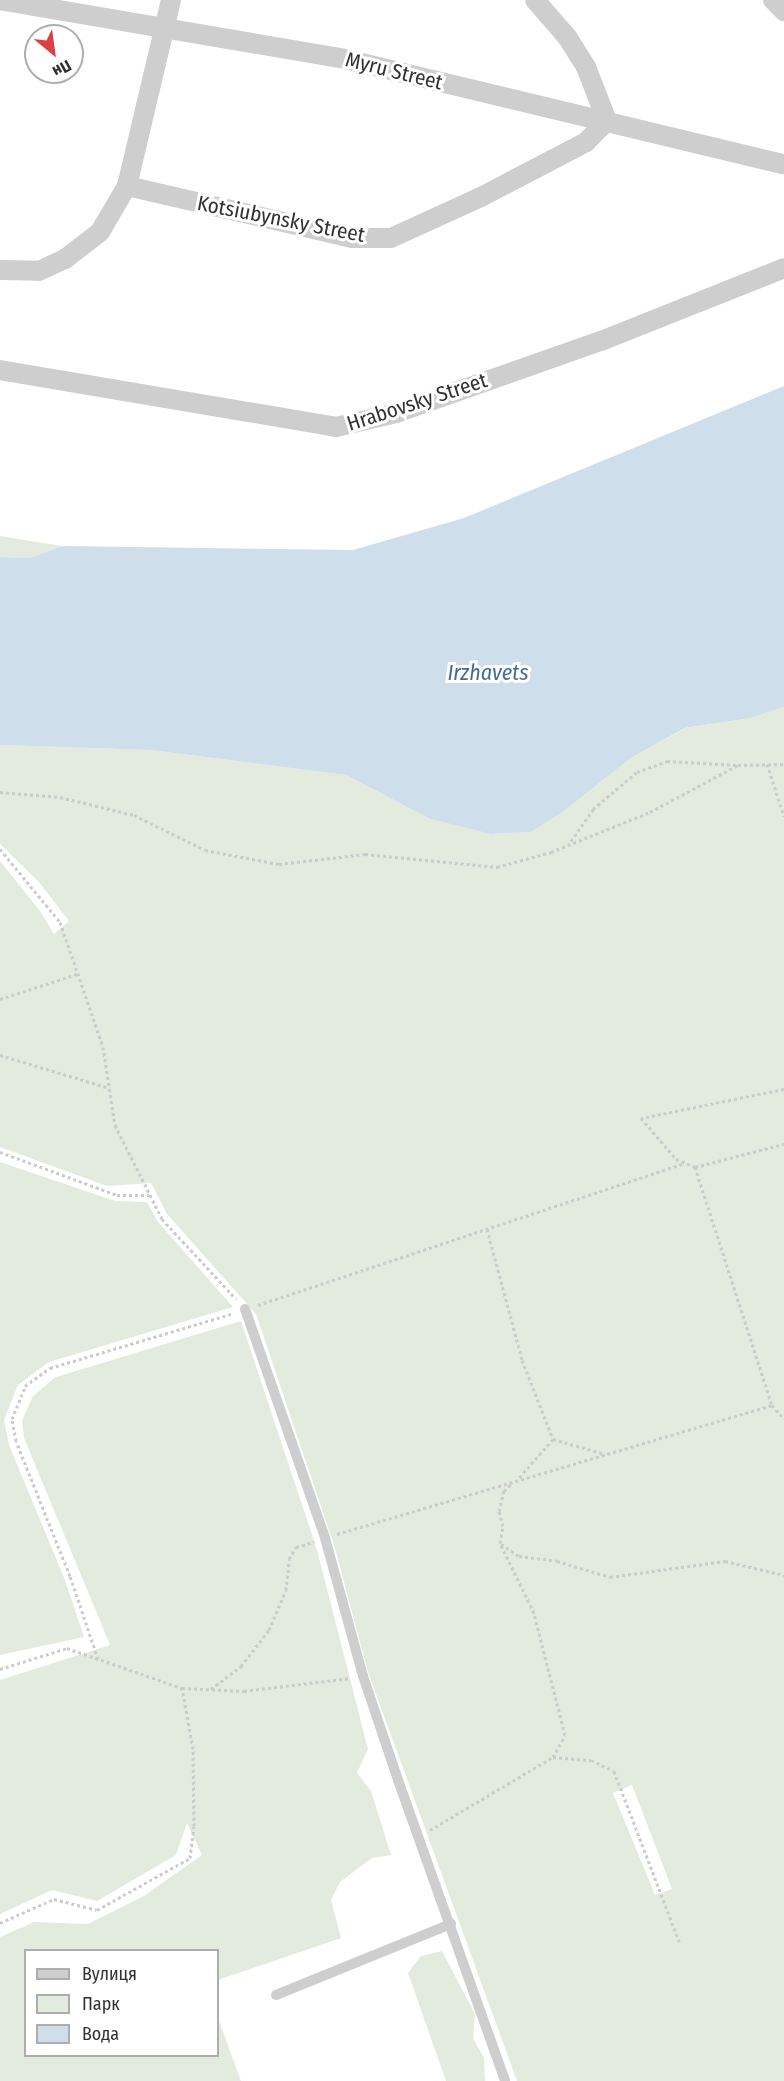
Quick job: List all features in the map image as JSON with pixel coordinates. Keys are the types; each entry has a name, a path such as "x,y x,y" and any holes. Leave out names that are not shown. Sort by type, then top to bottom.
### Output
{"street":[{"name":"Myru Street","path":"0,0 345,59 784,164"},
{"path":"0,270 39,271 65,259 100,231 127,186 171,0"},
{"path":"535,0 568,38 586,67 607,121"},
{"path":"773,0 784,11"},
{"name":"Kotsiubynsky Street","path":"127,186 352,238 391,238 586,142 607,121"},
{"name":"Hrabovsky Street","path":"0,370 336,427 396,413 601,341 784,268"}],"lane":[{"path":"245,1309 325,1538 363,1676 505,2081"},
{"path":"276,1995 451,1924"}],"path":[{"path":"571,843 593,809 637,772 667,761 738,765 784,764"},
{"path":"766,763 784,816"},
{"path":"0,792 60,797 134,815 205,850 279,864 365,854 497,867 571,843 650,812 738,765"},
{"path":"0,849 60,922 103,1047 115,1125 162,1219 245,1309"},
{"path":"0,999 77,974"},
{"path":"0,1054 109,1088"},
{"path":"683,1164 641,1118 784,1089"},
{"path":"98,1659 70,1576 16,1441 12,1419 25,1386 50,1368 245,1309 683,1164 695,1167 784,1144"},
{"path":"0,1152 117,1195 150,1195"},
{"path":"695,1167 772,1405 784,1419"},
{"path":"487,1229 522,1360 553,1439 567,1446 609,1454"},
{"path":"211,1689 241,1666 269,1630 286,1590 289,1559 296,1547 772,1405"},
{"path":"418,1837 553,1757 565,1734 534,1613 500,1543 503,1526 500,1511 504,1491 515,1482 553,1439"},
{"path":"500,1543 519,1556 557,1561 610,1577 724,1561 784,1575"},
{"path":"0,1669 67,1648 182,1689 244,1691 363,1676"},
{"path":"0,1923 54,1899 98,1911 189,1858 194,1826 193,1749 182,1689"},
{"path":"553,1757 591,1760 614,1772 680,1944"}],"green space":[{"path":"0,536 62,546 30,558 0,557"},
{"path":"784,707 784,2081 517,2081 368,1672 335,1548 256,1314 167,1214 151,1183 107,1186 0,1147 0,861 40,911 54,934 69,921 39,882 0,844 0,745 151,750 346,775 430,819 490,834 531,832 564,811 631,758 686,728 751,718","holes":["632,1785 672,1889 655,1895 613,1793"]},
{"path":"0,1162 115,1201 147,1202 158,1222 233,1307 49,1362 18,1385 4,1420 9,1445 65,1580 84,1637 0,1655"},
{"path":"241,1321 317,1550 368,1749 357,1773 371,1791 391,1855 372,1858 340,1882 331,1900 341,1938 219,1980 219,1949 24,1949 24,2057 219,2057 219,2021 241,2081 0,2081 0,1937 34,1922 88,1924 144,1896 202,1855 187,1823 176,1855 97,1901 52,1890 0,1914 0,1680 110,1645 24,1438 22,1421 33,1396 56,1377"},
{"path":"442,1951 475,2014 473,2038 484,2058 485,2081 446,2081 408,1973 421,1956"}],"water":[{"name":"Irzhavets","path":"784,386 784,707 751,718 685,728 631,758 564,811 531,832 490,834 430,819 346,775 151,750 0,745 0,557 30,558 62,546 353,550 464,518"}]}
